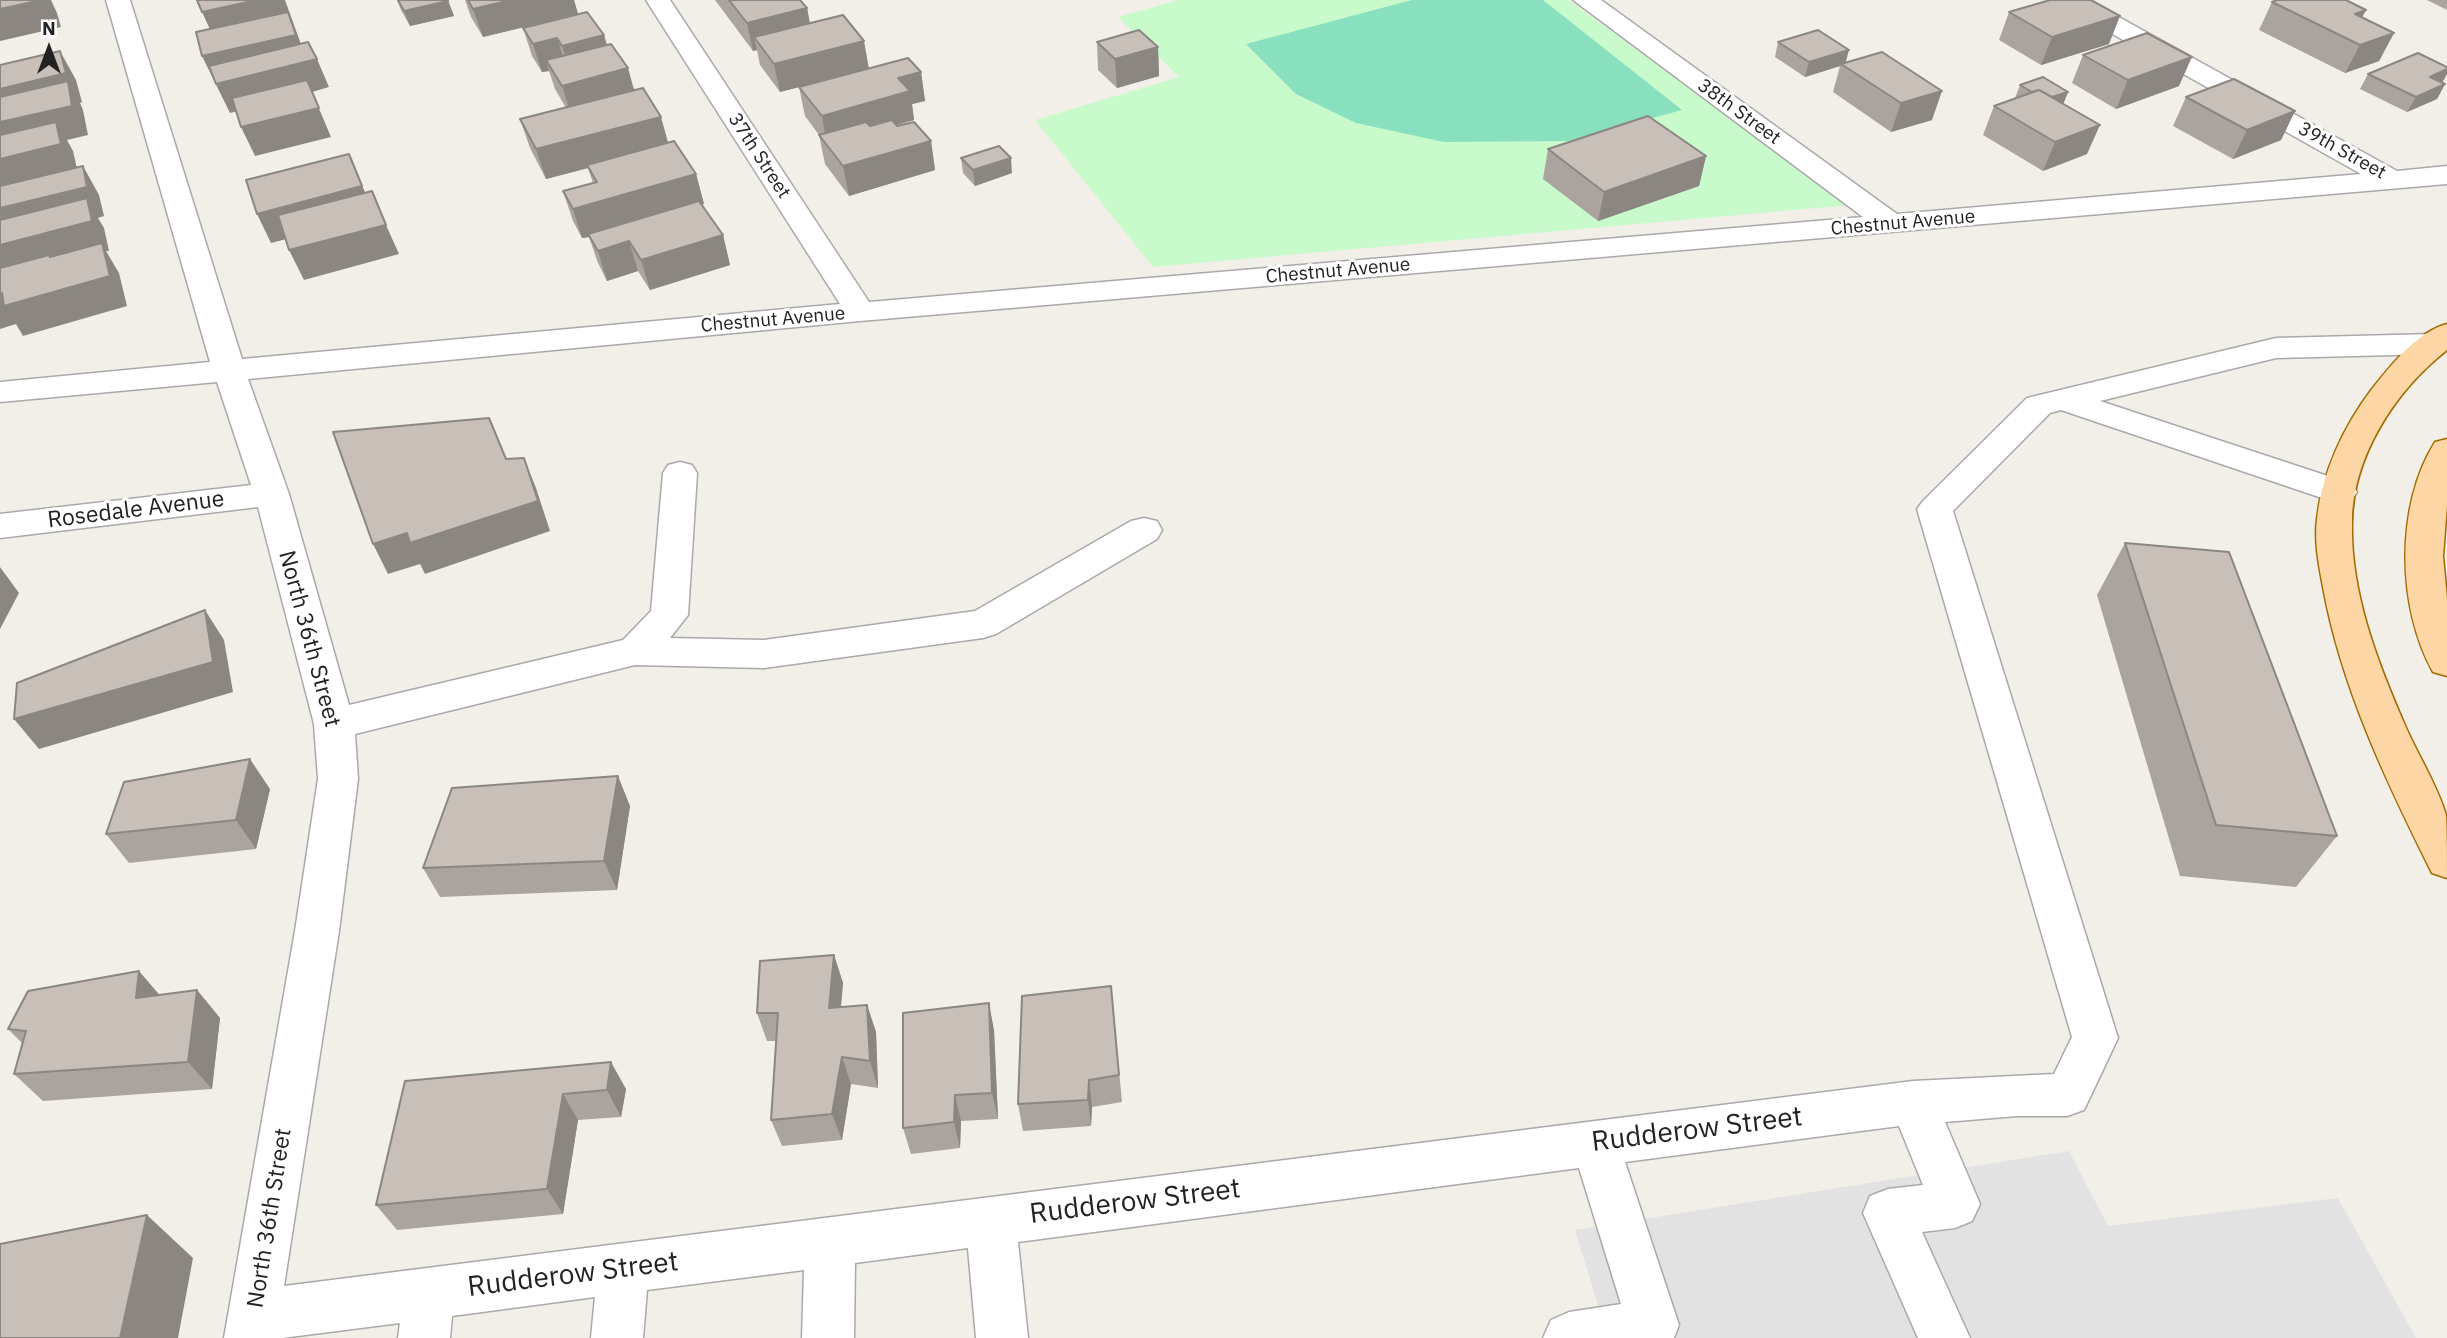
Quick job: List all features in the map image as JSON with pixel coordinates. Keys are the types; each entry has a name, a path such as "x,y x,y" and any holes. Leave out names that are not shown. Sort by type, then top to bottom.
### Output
{"main road":[{"path":"2440,339 2408,366 2380,399 2363,428 2342,479 2333,522 2339,576 2355,643 2382,717 2447,861"},
{"path":"2447,450 2433,495 2424,546 2427,596 2435,635 2447,662"}],"street":[{"name":"North 36th Street","path":"118,0 229,371 272,494 334,724 338,779 317,931 252,1327"},
{"name":"37th Street","path":"658,0 860,312"},
{"name":"38th Street","path":"1585,0 1892,224"},
{"name":"39th Street","path":"2070,0 2393,180"},
{"name":"Chestnut Avenue","path":"229,371 860,312 2447,175"},
{"path":"2064,400 2277,348 2440,339"},
{"path":"0,392 229,371"},
{"path":"2064,400 2340,492"},
{"name":"Rudderow Street","path":"252,1327 427,1316 624,1268 991,1220 1913,1103 2017,1095 2067,1095 2095,1038 1936,509 2039,405 2064,400"},
{"path":"635,651 669,615 680,473"},
{"name":"Rosedale Avenue","path":"0,526 272,494"},
{"path":"334,724 635,651 764,654 983,624 1144,530"},
{"path":"1913,1103 1955,1204 1888,1213 1944,1338"},
{"path":"1569,1338 1656,1332 1595,1143"},
{"path":"991,1220 1002,1338"},
{"path":"828,1338 830,1241"},
{"path":"617,1338 624,1268"}],"green space":[{"path":"1179,0 1568,0 1851,205 1153,267 1035,120 1179,77 1118,17"},
{"path":"1412,0 1543,0 1682,110 1568,141 1444,142 1356,123 1296,94 1246,44"}],"shaded area":[{"path":"2069,1151 2108,1226 2338,1198 2416,1338 1608,1338 1575,1230"}],"building":[{"path":"0,0 42,0 0,9"},
{"path":"197,0 257,0 202,12"},
{"path":"398,0 448,0 448,1 404,11"},
{"path":"468,0 511,0 473,9"},
{"path":"729,0 800,0 807,8 747,23"},
{"path":"2050,0 2091,0 2120,16 2052,37 2009,12"},
{"path":"2346,0 2366,10 2355,14 2394,33 2360,45 2272,2"},
{"path":"288,12 296,35 202,56 196,32"},
{"path":"587,12 604,35 562,46 557,38 533,44 523,28"},
{"path":"843,15 864,41 774,64 754,37"},
{"path":"1139,30 1158,47 1115,59 1097,42"},
{"path":"1818,30 1849,50 1809,62 1778,42"},
{"path":"2147,33 2192,57 2128,80 2083,55"},
{"path":"308,42 317,59 216,84 209,66"},
{"path":"611,44 628,68 562,86 546,60"},
{"path":"60,51 66,73 0,89 0,65"},
{"path":"1882,52 1942,91 1901,103 1841,64"},
{"path":"2418,53 2447,67 2430,77 2445,84 2416,97 2368,74"},
{"path":"908,58 921,72 898,78 910,91 822,116 799,87"},
{"path":"2043,77 2068,92 2052,97 2039,90 2032,92 2020,85"},
{"path":"2234,79 2295,111 2247,130 2186,97"},
{"path":"307,80 319,108 241,127 232,98"},
{"path":"68,81 72,106 0,122 0,97"},
{"path":"643,88 661,117 536,149 520,119"},
{"path":"2039,90 2100,125 2055,142 1994,106"},
{"path":"1648,116 1706,156 1604,192 1548,149"},
{"path":"892,120 897,126 914,122 931,141 843,166 819,135 866,122 870,126"},
{"path":"56,122 61,144 0,159 0,135"},
{"path":"674,141 696,174 573,209 563,191 597,182 587,165"},
{"path":"999,146 1011,158 973,170 961,158"},
{"path":"349,154 362,186 257,214 246,180"},
{"path":"83,166 87,187 0,208 0,186"},
{"path":"372,191 386,225 289,250 278,215"},
{"path":"87,198 92,221 0,245 0,220"},
{"path":"699,201 723,235 641,260 629,241 598,251 588,234"},
{"path":"102,243 110,276 4,306 0,293 0,268"},
{"path":"489,418 506,459 524,458 538,501 410,543 407,533 373,544 333,432"},
{"path":"2125,543 2229,552 2337,836 2216,825"},
{"path":"205,610 213,662 14,719 17,683"},
{"path":"250,759 236,820 106,834 124,782"},
{"path":"618,776 604,861 423,868 452,788"},
{"path":"834,955 829,1008 867,1005 870,1061 842,1057 832,1114 771,1120 778,1013 757,1013 760,961"},
{"path":"139,971 136,998 197,990 188,1062 14,1074 26,1031 8,1029 28,991"},
{"path":"1111,986 1119,1075 1089,1080 1088,1100 1018,1104 1022,996"},
{"path":"989,1003 992,1093 955,1095 954,1122 903,1128 903,1013"},
{"path":"611,1062 607,1090 563,1094 547,1189 376,1205 405,1081"},
{"path":"147,1215 120,1338 0,1338 0,1244"}]}
